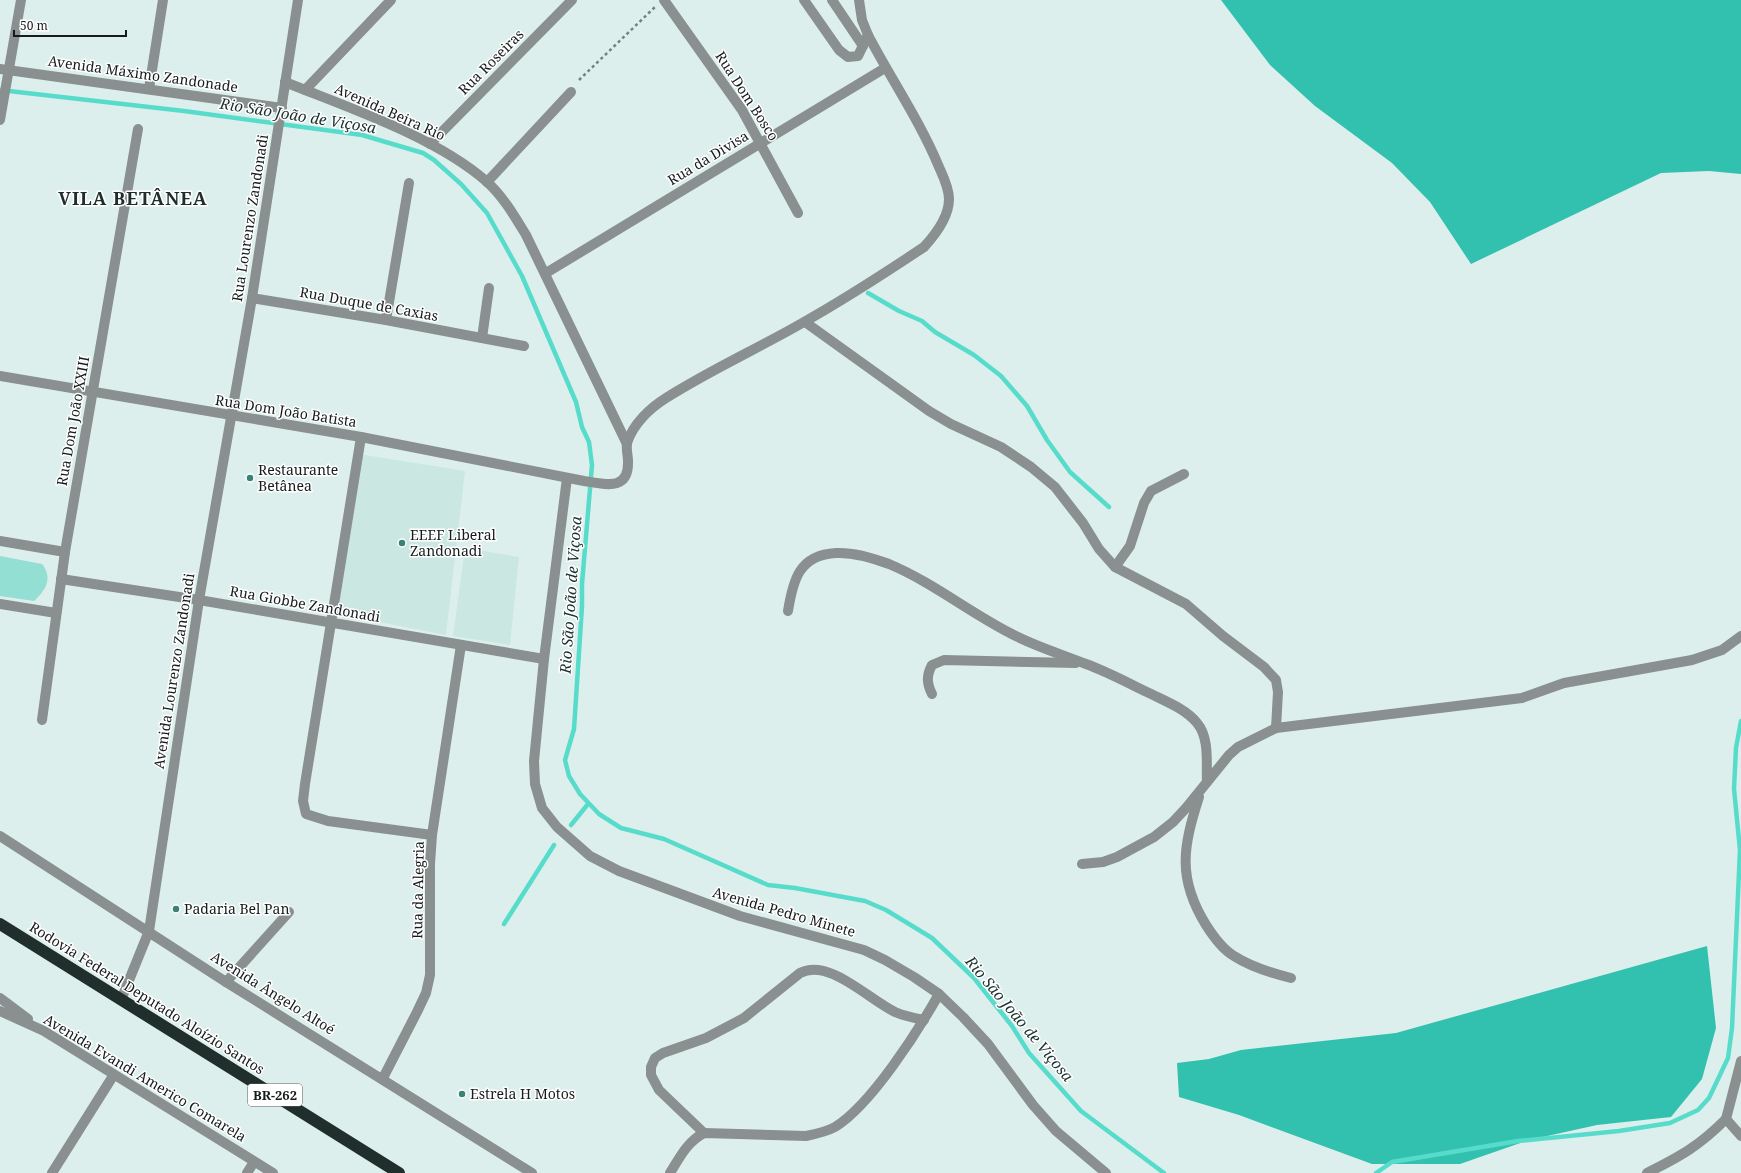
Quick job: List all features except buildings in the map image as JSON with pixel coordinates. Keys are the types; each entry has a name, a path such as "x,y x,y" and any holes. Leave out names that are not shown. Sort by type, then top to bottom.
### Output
{"highway":[{"name":"Rodovia Federal Deputado Aloízio Santos","path":"0,924 400,1173"}],"street":[{"path":"0,120 6,83 5,69 21,0"},
{"path":"149,89 163,0"},
{"name":"Rua Lourenzo Zandonadi","path":"231,416 252,298 298,0"},
{"path":"305,90 391,0"},
{"name":"Rua Roseiras","path":"430,144 572,0"},
{"path":"804,0 839,50 848,57 858,56 868,35"},
{"path":"832,0 863,46"},
{"path":"627,444 642,419 652,408 667,398 805,322 924,247 937,233 945,216 949,199 944,181 930,144 885,68 868,35 862,20 859,0"},
{"name":"Rua Dom Bosco","path":"660,3 742,110 798,213"},
{"name":"Rua da Divisa","path":"546,273 885,68"},
{"name":"Avenida Máximo Zandonade","path":"5,69 282,108"},
{"name":"Avenida Beira Rio","path":"286,82 430,144 487,182 508,207 526,235 546,273 627,444"},
{"path":"487,182 571,92"},
{"name":"Rua Dom João XXIII","path":"42,720 65,552 138,129"},
{"path":"386,320 409,183"},
{"path":"482,338 489,288"},
{"name":"Rua Duque de Caxias","path":"252,298 386,320 524,346"},
{"path":"805,322 929,411 951,424 1001,447 1036,471 1062,495 1083,523 1099,549 1115,567 1186,604 1223,636 1264,667 1276,680 1278,692 1276,728"},
{"name":"Rua Dom João Batista","path":"0,376 361,437 567,478 610,485 622,482 627,473 627,444"},
{"name":"Avenida Lourenzo Zandonadi","path":"149,931 199,600 231,416"},
{"path":"361,437 305,784 304,808 306,814 314,818 432,835"},
{"path":"1115,567 1130,546 1144,503 1151,491 1184,474"},
{"name":"Avenida Pedro Minete","path":"567,478 544,659 534,761 535,784 542,808 557,827 572,842 590,856 619,871 672,892 740,916 864,950 891,963 940,994 988,1044 1034,1105 1056,1131 1106,1173"},
{"path":"0,540 65,552"},
{"path":"788,611 794,580 800,570 809,561 824,555 849,554 890,564 1012,634 1086,664 1164,700 1188,715 1198,724 1203,732 1208,782"},
{"name":"Rua Giobbe Zandonadi","path":"61,579 199,600 332,624 544,659"},
{"path":"0,604 56,613"},
{"path":"1082,864 1103,862 1136,848 1174,822 1238,746 1276,728 1522,698 1564,683 1692,660 1722,650 1741,636"},
{"name":"Rua da Alegria","path":"383,1078 426,993 430,975 430,864 432,835 461,646"},
{"path":"932,694 928,683 929,670 932,665 944,660 1086,664"},
{"path":"1201,791 1186,844 1185,864 1187,882 1192,898 1211,932 1233,956 1251,965 1291,978"},
{"name":"Avenida Ângelo Altoé","path":"0,836 226,982 383,1078 532,1173"},
{"path":"226,982 289,912"},
{"path":"121,1000 149,931"},
{"path":"704,1134 659,1090 654,1082 651,1067 655,1058 663,1053 687,1046 739,1022 760,1007 800,973 808,969 822,970 850,984 895,1012 924,1020"},
{"path":"670,1173 690,1143 694,1139 704,1134 720,1132 806,1136 819,1134 835,1127 852,1114 879,1083 924,1020 940,994"},
{"path":"0,998 44,1032"},
{"name":"Avenida Evandi Americo Comarela","path":"0,1011 44,1032 113,1076 273,1173"},
{"path":"1647,1173 1688,1152 1706,1140 1726,1119 1741,1061"},
{"path":"52,1173 113,1076"},
{"path":"1726,1119 1741,1136"},
{"path":"247,1173 254,1162"}],"path":[{"path":"579,80 660,3"}],"shaded area":[{"name":"EEEF Liberal Zandonadi","path":"359,454 465,471 446,635 338,614"},
{"path":"465,548 519,557 510,645 453,636"}],"green space":[{"path":"1221,0 1741,0 1741,174 1709,171 1661,173 1471,264 1430,202 1392,163 1315,106 1270,65"},
{"path":"0,556 42,564 47,574 47,584 42,593 34,601 0,596"},
{"path":"1707,946 1716,1028 1702,1079 1671,1117 1597,1125 1529,1140 1460,1164 1372,1164 1239,1115 1179,1097 1177,1063 1209,1059 1241,1050 1396,1033"}],"waterway":[{"name":"Rio São João de Viçosa","path":"0,90 184,111 362,135 423,153 434,160 461,184 487,213 522,276 576,402 582,427 589,442 592,465 582,584 582,606 574,729 565,760 569,776 580,794 599,814 621,828 664,839 768,885 795,888 865,901 886,910 932,938 974,978 1012,1026 1029,1053 1081,1111 1164,1173"},
{"path":"868,293 899,311 922,321 935,332 974,355 1001,376 1027,406 1047,440 1070,472 1109,507"},
{"path":"1376,1173 1392,1162 1518,1141 1619,1131 1670,1123 1698,1110 1709,1098 1728,1058 1732,1028 1740,850 1734,789 1736,748 1741,721"},
{"path":"571,825 588,804"},
{"path":"504,924 554,845"}],"place":[{"name":"Restaurante Betânea","path":"250,478"},
{"name":"EEEF Liberal Zandonadi","path":"402,543"},
{"name":"Padaria Bel Pan","path":"176,909"},
{"name":"Estrela H Motos","path":"462,1094"}],"district":[{"name":"VILA BETÂNEA","path":"133,199"}]}
